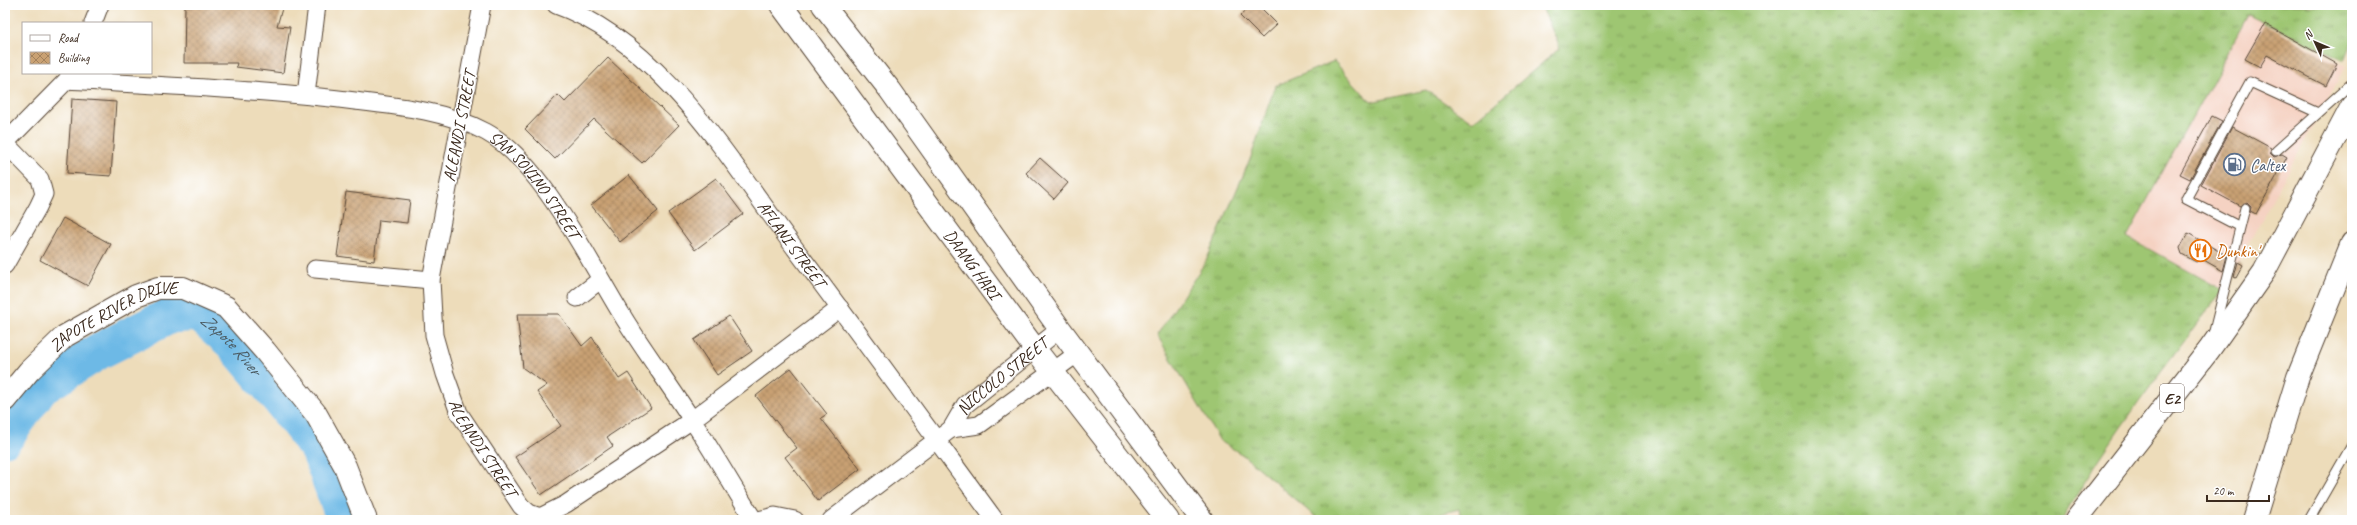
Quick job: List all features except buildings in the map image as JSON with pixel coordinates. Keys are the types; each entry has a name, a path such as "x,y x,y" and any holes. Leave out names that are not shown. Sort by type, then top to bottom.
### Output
{"main road":[{"name":"DAANG HARI","path":"781,5 1054,373 1168,520"},
{"name":"DAANG HARI","path":"823,5 890,90 1060,329 1202,520"},
{"name":"E2","path":"2076,520 2209,350 2264,272 2352,106"},
{"path":"2254,520 2298,377 2352,243"},
{"name":"ZAPOTE RIVER DRIVE","path":"5,400 29,370 65,336 136,296 158,288 183,288 226,307 265,351 316,414 345,466 366,520"}],"street":[{"path":"93,22 100,5"},
{"path":"306,95 317,5"},
{"name":"AFLANI STREET","path":"556,5 607,29 671,85 700,120 995,520"},
{"name":"ALEANDI STREET","path":"482,6 431,280 434,335 445,374 460,413 521,506 529,513 540,517 554,512 692,420 840,308"},
{"path":"5,265 44,194 40,179 5,143 69,77"},
{"name":"SAN SOVINO STREET","path":"69,77 306,95 396,107 461,120 488,133 512,152 539,183 561,213 643,349 692,420 754,520"},
{"path":"315,269 431,280"},
{"path":"577,298 600,280"},
{"name":"NICCOLO STREET","path":"831,520 951,429 965,405 1060,329"},
{"name":"NICCOLO STREET","path":"951,429 979,425 1054,373 1078,353"},
{"path":"758,520 775,516 794,520"}],"lane":[{"path":"2240,227 2186,199 2250,82 2318,113"},
{"path":"2276,151 2352,83"},
{"path":"2209,350 2245,208"},
{"path":"2309,520 2352,445"}],"shaded area":[{"path":"2248,15 2346,66 2223,290 2127,238"}],"green space":[{"path":"1541,5 2352,5 2352,43 2345,60 2248,15 2127,237 2223,290 2118,431 2062,520 1461,520 1459,509 1417,520 1319,520 1243,455 1220,441 1157,335 1206,261 1251,157 1275,86 1334,61 1371,102 1426,90 1473,122 1560,48"}],"waterway":[{"name":"Zapote River","path":"5,438 40,388 99,351 171,315 199,313 232,342 275,393 319,450 345,520"}],"place":[{"name":"Caltex","path":"2234,165"},
{"name":"Dunkin'","path":"2200,251"}]}
